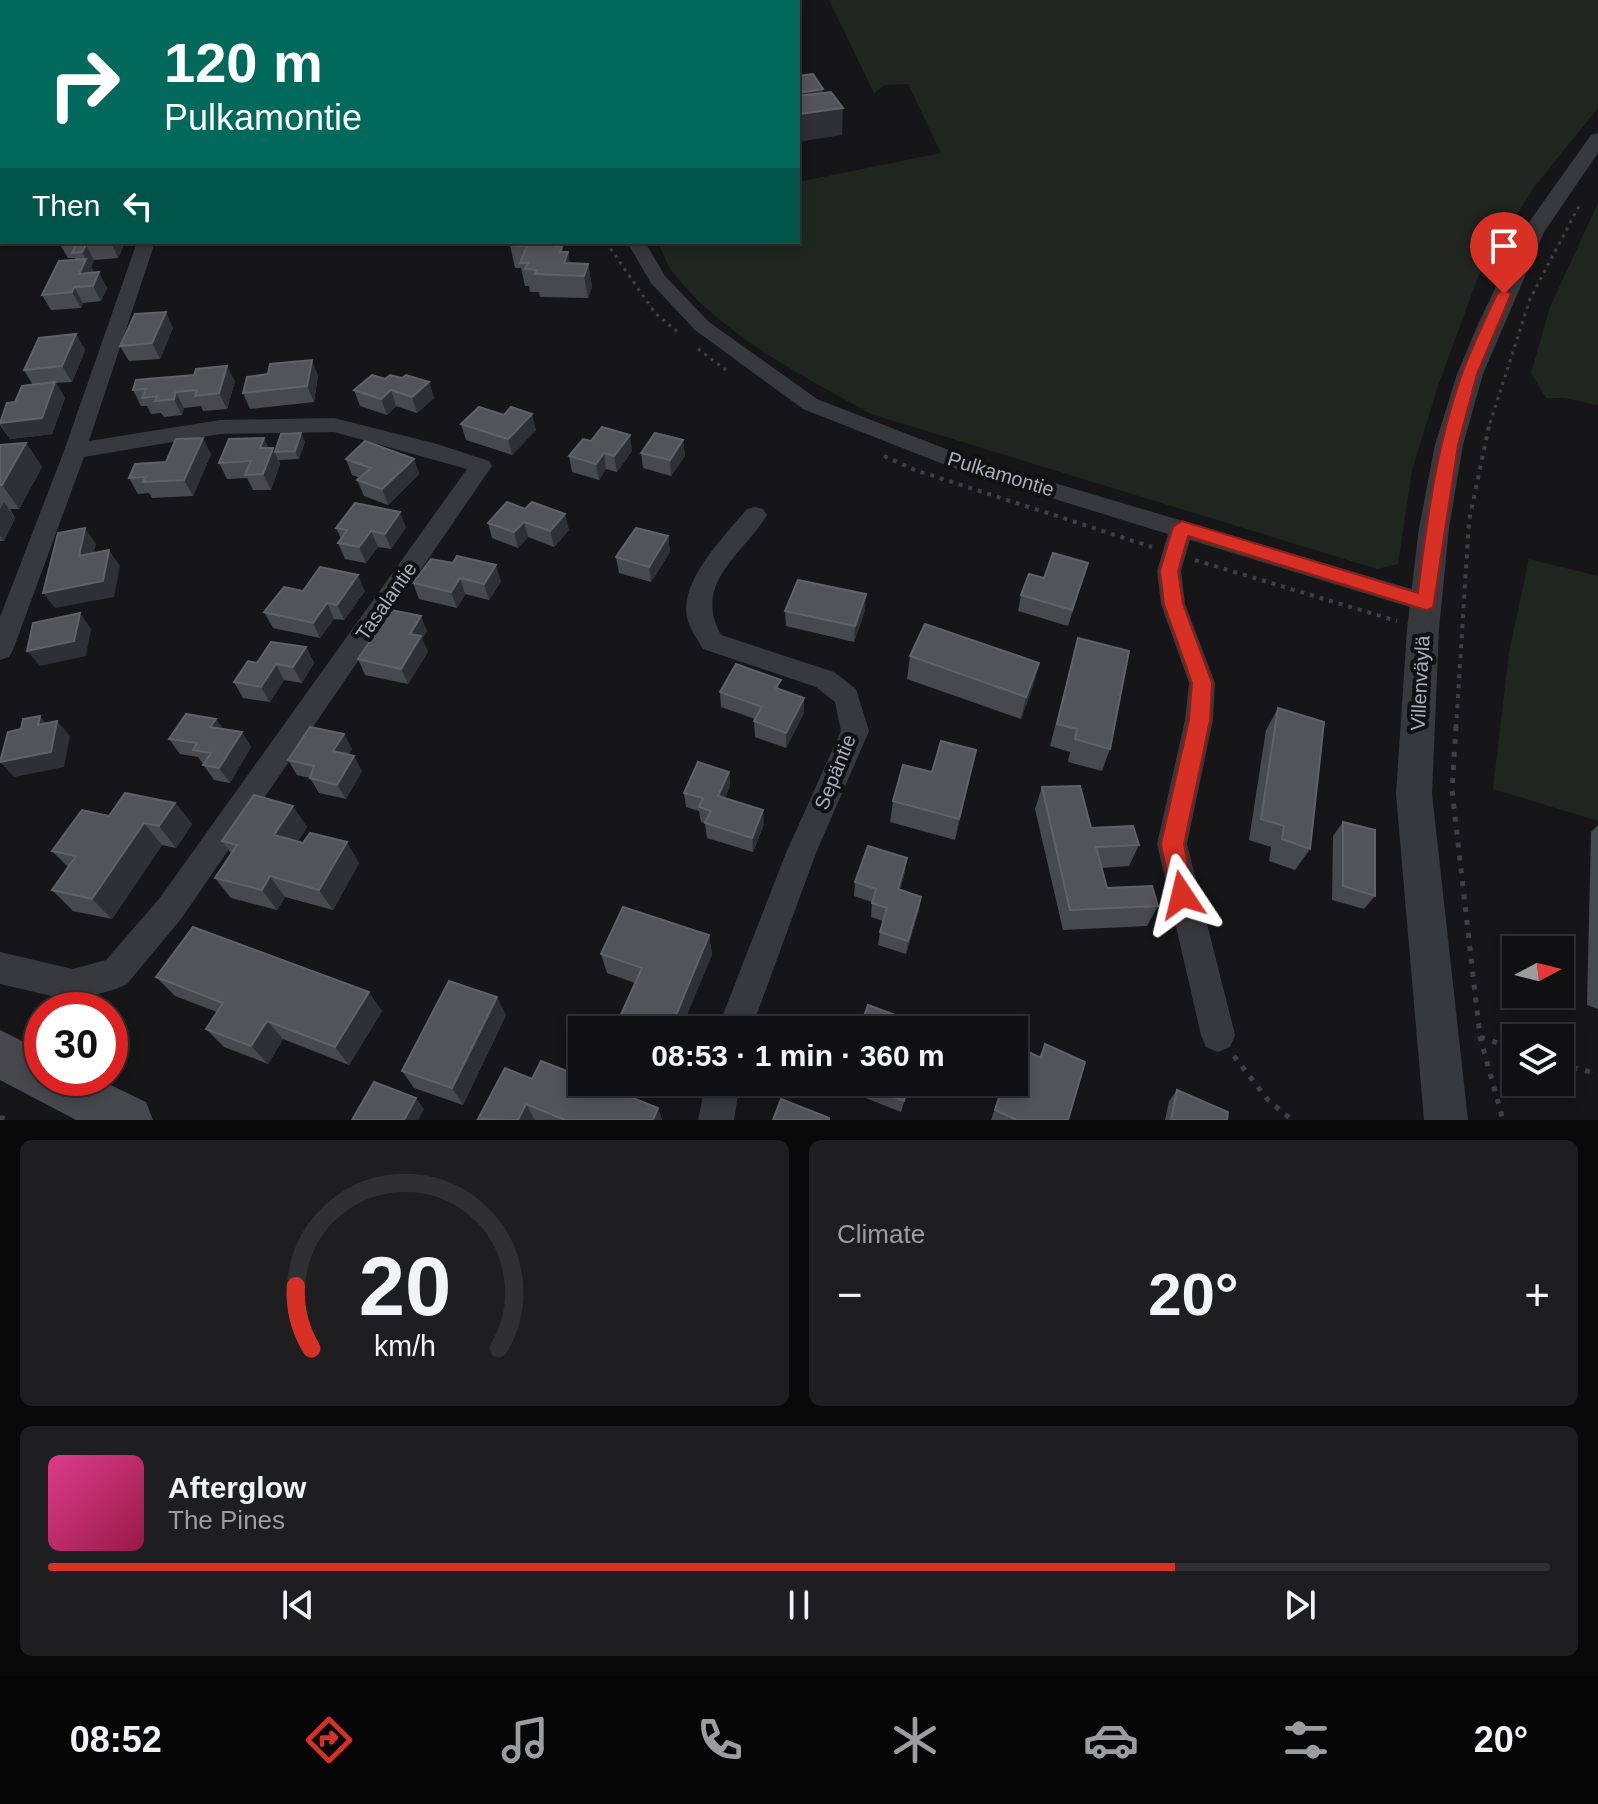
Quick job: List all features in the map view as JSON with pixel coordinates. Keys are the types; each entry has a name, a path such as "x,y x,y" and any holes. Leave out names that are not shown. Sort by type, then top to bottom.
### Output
{"main road":[{"path":"0,1054 24,1067"},
{"path":"81,1096 128,1120"}],"street":[{"name":"Villenväylä","path":"1446,1120 1414,794 1434,528 1449,445 1470,374 1533,232 1598,139"},
{"path":"0,650 75,451 145,244"},
{"name":"Pulkamontie","path":"637,244 658,279 702,326 810,404 956,461 1426,603"},
{"name":"Tasalantie","path":"0,968 73,985 116,973 170,909 481,466 437,451 334,425 220,427 75,451"},
{"name":"Sepäntie","path":"739,1016 801,853 855,731 847,697 825,679 712,642 700,618 702,592 714,566 755,515"},
{"path":"1182,527 1169,571 1173,604 1202,683 1199,720 1172,844 1218,1035"},
{"path":"716,1120 720,1096"}],"path":[{"path":"1503,1120 1480,1037 1452,790 1469,521 1490,421 1530,299 1583,197 1580,200"},
{"path":"1218,1035 1268,1100 1292,1120"},
{"path":"1480,1037 1502,1044"},
{"path":"1574,1068 1598,1074"},
{"path":"0,1117 7,1120"}],"shaded area":[{"path":"829,0 1598,0 1598,108 1535,186 1478,277 1439,383 1412,470 1398,564 1377,569 871,414 764,352 690,293 671,270 659,244 800,244 800,182 941,153 908,84 885,85 874,93"},
{"path":"1598,203 1598,405 1564,398 1546,398 1531,373 1550,307"},
{"path":"1529,559 1598,576 1598,821 1493,789 1509,652"}],"building":[{"path":"813,74 823,89 800,93 800,76"},
{"path":"831,92 843,108 800,114 800,96"},
{"path":"76,244 94,244 86,245 82,252 72,253"},
{"path":"556,244 562,246 560,252 568,252 564,263 588,264 584,276 535,274 537,270 525,269 528,263 520,263 527,246 510,245"},
{"path":"86,259 79,274 99,272 93,286 42,295 59,261"},
{"path":"166,312 152,343 120,346 135,314"},
{"path":"76,334 62,366 24,370 39,338"},
{"path":"312,360 307,386 243,393 247,377 268,374 270,364"},
{"path":"227,366 219,393 195,396 197,390 176,392 174,399 155,401 157,396 142,398 146,389 133,390 136,380 194,375 196,369"},
{"path":"372,375 385,379 390,375 402,378 406,375 429,382 412,397 391,390 381,399 354,390"},
{"path":"55,382 42,418 0,423 7,403 15,402 22,386"},
{"path":"479,407 504,415 511,407 532,414 508,439 461,424"},
{"path":"602,427 630,435 614,456 604,453 596,464 569,456 583,439 591,441"},
{"path":"301,433 295,451 275,452 281,434"},
{"path":"655,433 683,440 670,460 641,453"},
{"path":"203,438 184,480 143,482 146,477 129,478 135,464 166,462 176,439"},
{"path":"264,438 260,448 273,448 263,474 245,475 251,461 219,463 229,439"},
{"path":"365,441 414,459 382,489 357,480 371,468 346,459"},
{"path":"26,443 2,485 0,485 0,445"},
{"path":"507,502 525,509 532,502 565,514 550,531 524,522 514,532 488,523"},
{"path":"355,503 400,512 385,534 371,531 359,547 338,543 347,530 336,528"},
{"path":"85,528 79,556 109,550 103,581 43,593 58,533"},
{"path":"636,528 668,536 649,567 616,557"},
{"path":"1053,553 1088,563 1072,610 1021,595 1029,574 1044,578"},
{"path":"457,556 496,565 484,584 460,578 451,592 413,583 431,559 453,563"},
{"path":"320,567 358,575 337,605 327,603 313,623 264,612 284,587 303,591"},
{"path":"798,580 866,594 855,626 785,611"},
{"path":"391,610 421,616 410,634 421,636 401,669 358,659"},
{"path":"80,613 74,641 27,651 33,623"},
{"path":"925,624 1039,663 1026,697 910,656"},
{"path":"1078,638 1129,651 1110,749 1075,739 1077,729 1057,724"},
{"path":"271,642 306,647 293,667 276,664 261,687 234,682 248,661 257,663"},
{"path":"736,664 781,680 776,688 804,698 786,733 754,721 762,707 720,692"},
{"path":"1278,708 1324,722 1310,849 1282,839 1284,826 1261,819"},
{"path":"186,714 216,719 210,727 242,732 219,768 203,765 211,753 193,750 197,743 169,739"},
{"path":"40,716 38,725 57,721 51,752 0,762 8,732 21,729 23,719"},
{"path":"310,727 344,734 333,751 354,756 337,785 310,778 314,766 288,760"},
{"path":"941,741 976,750 959,819 893,801 903,765 932,772"},
{"path":"698,762 729,772 718,796 763,810 752,838 705,823 711,811 699,807 703,798 684,793"},
{"path":"1080,786 1091,828 1133,826 1139,845 1096,847 1107,888 1152,886 1158,906 1070,910 1042,787"},
{"path":"125,793 175,803 159,826 144,823 92,899 52,890 76,856 52,851 82,810 109,816"},
{"path":"254,795 293,806 274,835 303,843 310,833 347,842 319,890 270,876 262,890 215,878 237,845 222,841"},
{"path":"1343,822 1375,830 1375,896 1343,886"},
{"path":"868,846 907,858 898,889 921,897 908,941 880,932 887,908 872,903 876,889 855,882"},
{"path":"623,907 709,935 676,1016 620,1016 642,968 601,954"},
{"path":"193,927 369,992 335,1047 267,1021 251,1046 206,1029 223,1003 156,977"},
{"path":"449,981 497,997 452,1088 402,1071"},
{"path":"868,1005 898,1016 864,1016"},
{"path":"1045,1044 1085,1062 1068,1120 1017,1120 995,1110 1000,1096 1028,1096 1028,1052 1041,1058"},
{"path":"541,1061 568,1072 568,1096 628,1096 658,1108 653,1120 565,1120 526,1104 518,1120 478,1119 505,1068 532,1079"},
{"path":"374,1082 416,1098 404,1120 352,1120"},
{"path":"1177,1090 1228,1112 1227,1120 1171,1120"},
{"path":"781,1099 829,1118 829,1120 773,1120"}],"route":[{"path":"1182,895 1172,844 1199,720 1202,683 1173,604 1169,571 1182,527 1426,603 1434,528 1449,445 1470,374 1504,294"}]}
